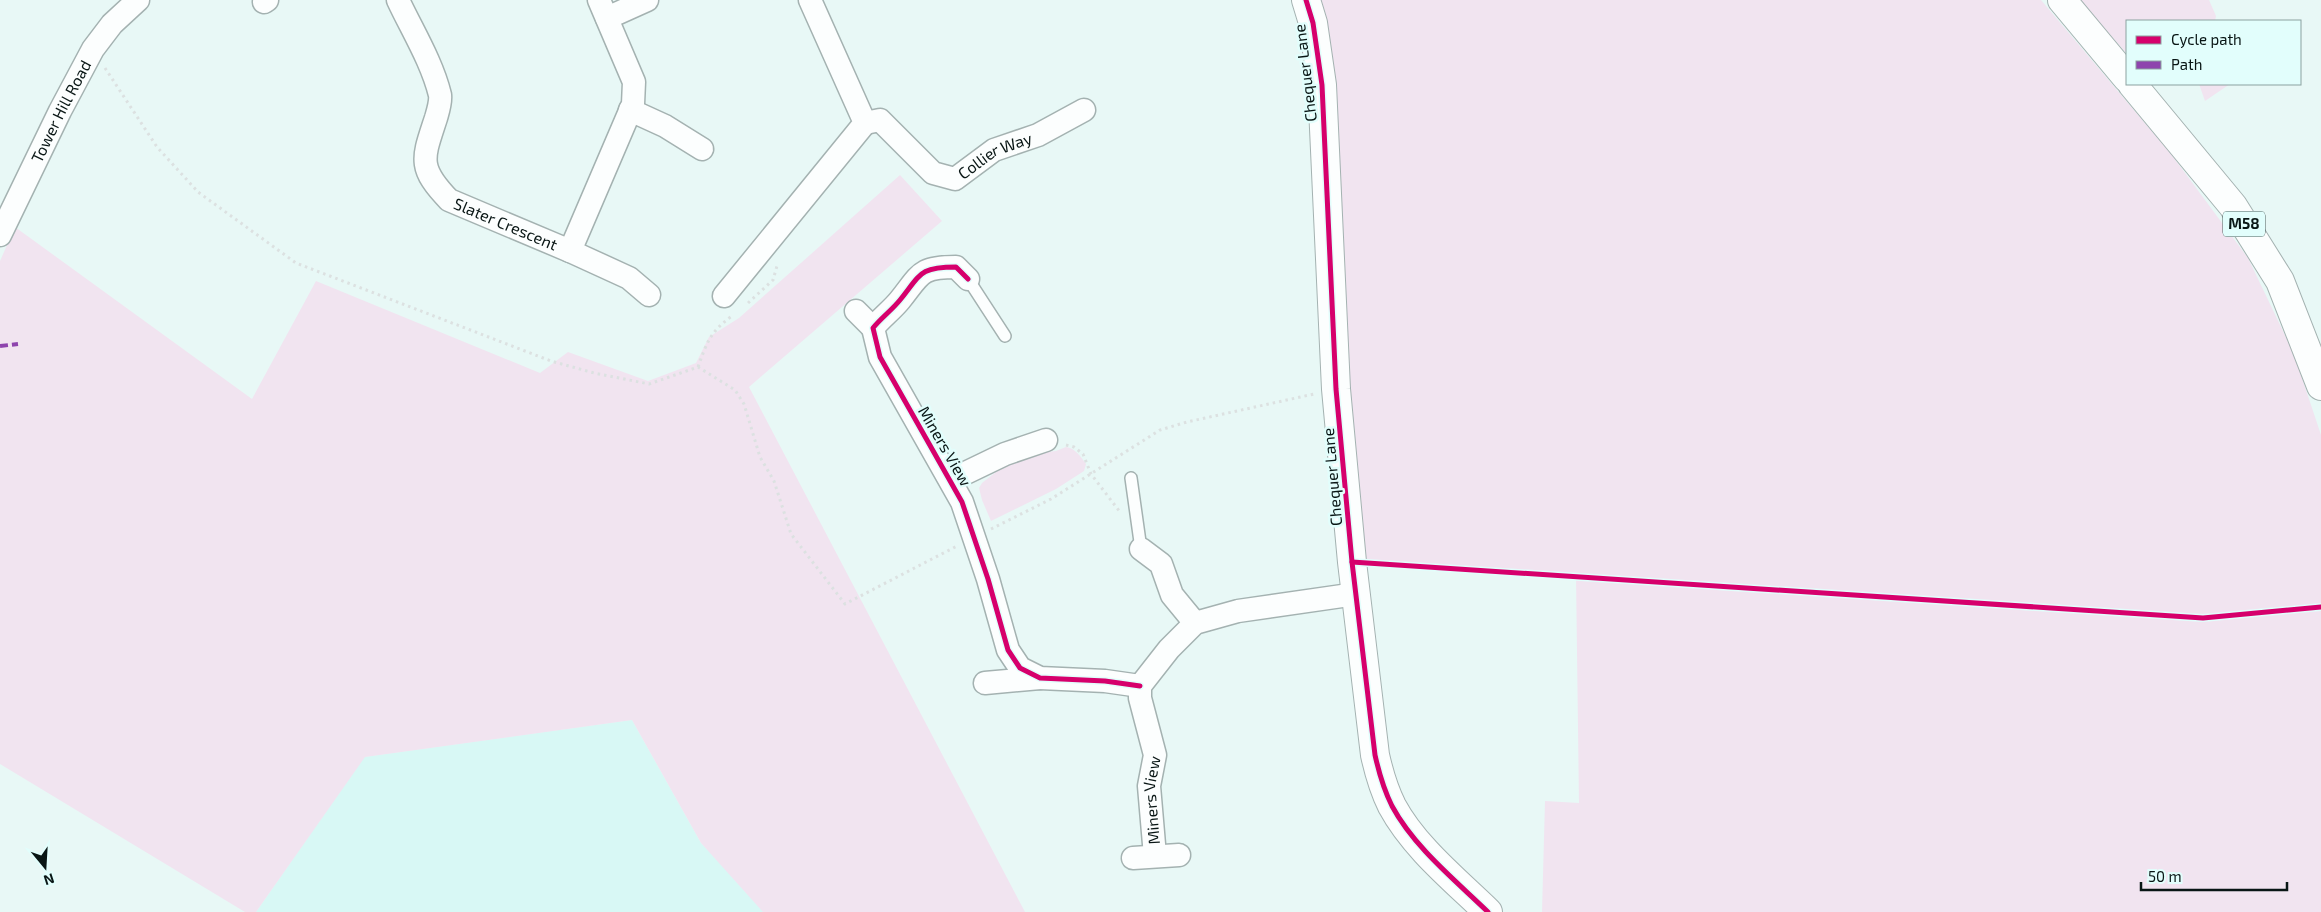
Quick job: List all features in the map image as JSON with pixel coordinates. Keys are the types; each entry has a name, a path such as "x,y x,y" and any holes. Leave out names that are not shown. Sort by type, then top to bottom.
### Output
{"main road":[{"name":"Chequer Lane","path":"1306,0 1314,23 1322,85 1336,389 1356,594 1375,755 1382,781 1393,807 1414,838 1488,912"},
{"path":"2062,0 2126,77"},
{"name":"M58","path":"2133,85 2233,206 2270,264 2280,281 2321,386"}],"street":[{"name":"Tower Hill Road","path":"0,236 60,111 93,49 112,24 138,0"},
{"name":"Slater Crescent","path":"398,0 422,51 440,97 439,110 424,154 426,166 438,188 449,200 629,278 649,295"},
{"path":"603,9 647,0"},
{"path":"724,296 865,123 810,0"},
{"name":"Slater Crescent","path":"570,251 633,104 634,82 603,9"},
{"path":"630,110 665,126 702,149"},
{"name":"Collier Way","path":"865,123 880,120 934,173 955,179 994,150 1038,135 1084,110"},
{"path":"856,311 873,328 899,301 920,273 932,268 956,266 968,279"},
{"name":"Miners View","path":"873,328 880,357 962,502 975,537 1008,650 1020,668 1040,678 1105,681 1140,686 1140,698 1155,756 1149,786 1155,856"},
{"name":"Miners View","path":"951,480 1005,454 1046,440"},
{"path":"1141,545 1161,564 1172,595 1194,623"},
{"path":"1140,686 1169,649 1194,623 1238,611 1356,594"},
{"path":"985,683 1040,678"},
{"path":"1133,858 1179,854"}],"lane":[{"path":"968,279 1005,336"},
{"path":"1131,478 1141,545"}],"path":[{"path":"93,49 157,147 198,192 296,263 550,361 594,373 650,384 698,367 735,390 744,404 760,457 774,482 791,534 845,604 975,537 1052,500 1160,430 1187,422 1336,389"},
{"path":"1046,440 1074,447 1083,454 1091,474 1106,492 1141,545"}],"shaded area":[{"path":"1320,0 2041,0 2171,154 2248,258 2294,354 2321,435 2321,912 1542,912 1545,801 1579,803 1576,576 1366,561 1348,386 1332,71"},
{"path":"2080,0 2209,0 2216,16 2215,20 2126,20 2126,53"},
{"path":"2199,85 2229,85 2205,101"},
{"path":"900,175 942,221 749,387 1025,912 763,912 701,843 632,720 365,757 256,912 245,912 0,764 0,261 15,227 252,399 316,281 540,373 568,352 648,381 696,363 709,337 739,318"},
{"path":"1066,447 1075,451 1086,464 1084,471 1056,489 991,521 979,488 982,483 996,472 996,467 1038,453 1056,451"},
{"path":"632,720 701,843 769,912 256,912 364,757"}],"marked path":[{"path":"0,346 18,344"}],"cycle path":[{"path":"1306,0 1313,23 1322,85 1336,389 1352,562 1375,755 1387,794 1401,821 1423,849 1488,912"},
{"path":"968,279 956,267 935,268 917,278 897,304 873,328 880,357 962,502 988,579 1008,650 1020,668 1040,678 1105,681 1140,686"},
{"path":"1352,562 2203,618 2321,607"}]}
